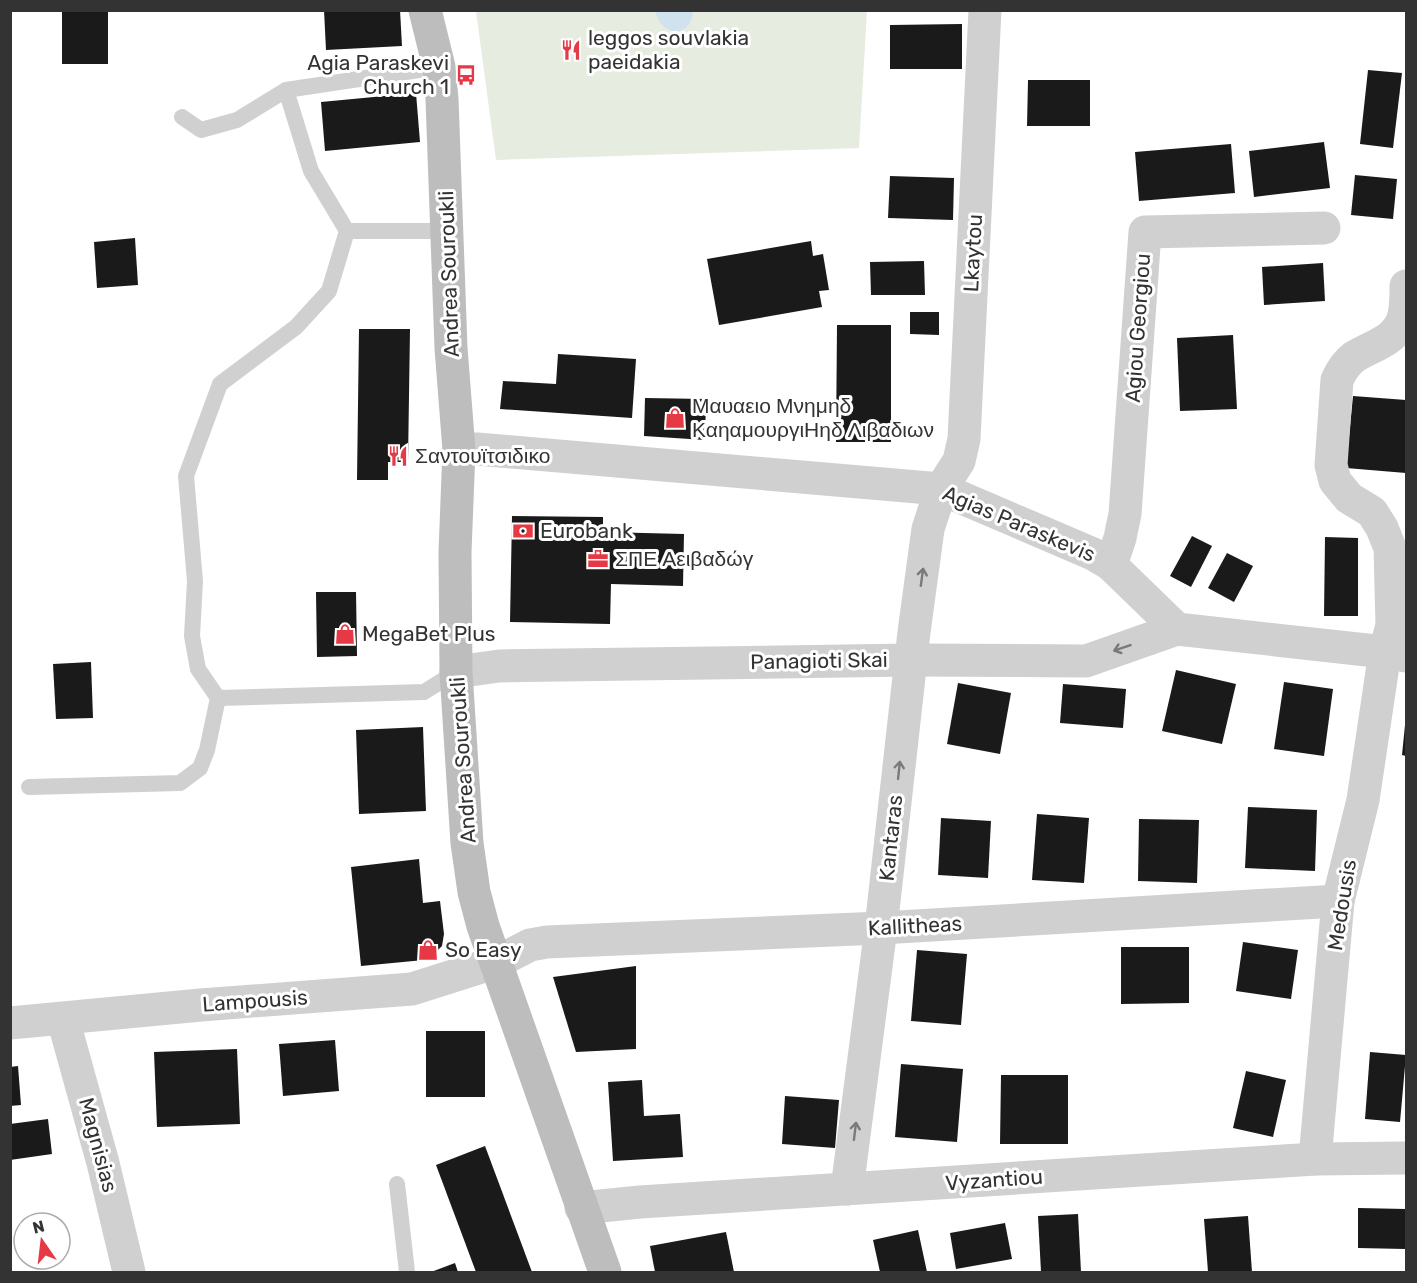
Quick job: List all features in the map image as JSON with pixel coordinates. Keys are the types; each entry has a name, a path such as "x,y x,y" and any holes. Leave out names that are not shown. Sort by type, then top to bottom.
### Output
{"main road":[{"name":"Andrea Souroukli","path":"425,10 439,67 442,99 451,348 459,450 455,552 456,672 467,843 474,892 483,926 605,1272"}],"street":[{"name":"Lkaytou","path":"941,489 959,461 964,439 985,10"},
{"name":"Agiou Georgiou","path":"1110,564 1113,562 1125,513 1145,232 1324,228"},
{"name":"Medousis","path":"1315,1159 1338,902 1364,800 1396,654 1392,625 1390,548 1372,512 1349,498 1335,481 1331,465 1336,380 1342,369 1353,358 1386,341 1396,332 1404,317 1407,286"},
{"name":"Agias Paraskevis","path":"459,450 489,450 941,489 1093,554 1110,564 1177,629"},
{"name":"Kantaras","path":"847,1189 882,928 911,660 928,529 941,489"},
{"path":"1177,629 1396,654"},
{"name":"Panagioti Skai","path":"456,672 499,666 911,660 1086,661 1177,629"},
{"name":"Kallitheas","path":"497,962 530,945 548,942 882,928 1338,902"},
{"name":"Lampousis","path":"10,1023 201,1005 412,989 497,962"},
{"name":"Magnisias","path":"63,1019 103,1163 129,1272"},
{"name":"Vyzantiou","path":"581,1208 1315,1159 1407,1158"}],"lane":[{"path":"182,117 201,130 237,120 286,90 439,67"},
{"path":"29,788 180,783 200,768 207,750 218,698 198,669 192,636 195,581 186,476 220,384 296,327 329,291 347,231 311,171 286,90"},
{"path":"347,231 447,231"},
{"path":"218,698 424,692 456,672"},
{"path":"398,1184 407,1272"}],"shaded area":[{"path":"476,11 867,11 859,148 496,160"}],"water":[{"path":"655,11 693,11 688,26 676,31 664,26"}],"building":[{"path":"62,10 108,10 108,64 62,64"},
{"path":"324,10 400,10 402,46 326,50"},
{"path":"962,24 962,69 890,69 890,25"},
{"path":"1368,70 1402,73 1393,148 1360,144"},
{"path":"1028,80 1090,80 1090,126 1027,126"},
{"path":"416,93 420,142 325,151 321,102"},
{"path":"1324,142 1330,188 1254,197 1249,151"},
{"path":"1231,144 1235,193 1139,201 1135,152"},
{"path":"1355,175 1397,179 1393,219 1351,215"},
{"path":"890,176 954,178 953,220 888,218"},
{"path":"135,238 138,285 97,288 94,242"},
{"path":"811,241 813,256 823,254 829,290 819,291 822,307 719,325 707,259"},
{"path":"924,261 925,295 871,295 870,262"},
{"path":"1323,263 1325,301 1264,305 1262,267"},
{"path":"910,312 939,312 939,335 910,334"},
{"path":"837,325 891,325 891,442 836,442"},
{"path":"359,329 410,329 408,462 388,462 388,480 357,480"},
{"path":"1233,335 1237,409 1180,411 1177,338"},
{"path":"558,354 636,359 632,418 500,409 503,381 556,384"},
{"path":"1353,396 1406,400 1406,473 1346,468"},
{"name":"Μαυαειο Μνημηδ ΚαηαμουργιΗηδ Λιβαδιων","path":"645,398 706,399 705,440 644,436"},
{"name":"ΣΠΕ Αειβαδώγ","path":"512,516 603,517 603,532 684,534 683,586 611,584 610,624 510,622"},
{"path":"1192,536 1212,546 1191,587 1170,576"},
{"path":"1325,537 1358,538 1358,616 1324,616"},
{"path":"1227,553 1253,566 1234,602 1208,588"},
{"path":"316,592 356,592 357,656 317,657"},
{"path":"91,662 93,718 56,719 53,664"},
{"path":"1176,670 1236,684 1222,744 1162,731"},
{"path":"1284,682 1333,689 1324,756 1274,749"},
{"path":"958,683 1011,693 1000,754 947,744"},
{"path":"1063,684 1126,689 1123,728 1060,723"},
{"path":"1406,725 1406,756 1402,755"},
{"path":"423,727 426,811 359,814 356,730"},
{"path":"1248,807 1317,810 1315,871 1245,868"},
{"path":"1037,814 1089,818 1084,883 1032,880"},
{"path":"941,818 991,821 988,878 938,875"},
{"path":"1139,819 1199,820 1197,883 1138,881"},
{"path":"419,859 423,903 440,901 444,934 442,946 424,960 361,966 351,867"},
{"path":"1243,942 1298,950 1291,999 1236,991"},
{"path":"1121,947 1189,947 1189,1003 1121,1004"},
{"path":"917,950 967,954 961,1025 911,1021"},
{"path":"636,966 636,1049 576,1052 553,977"},
{"path":"426,1031 485,1031 485,1097 426,1097"},
{"path":"335,1040 339,1091 283,1096 279,1044"},
{"path":"237,1049 240,1124 157,1127 154,1052"},
{"path":"1370,1052 1406,1055 1400,1122 1365,1119"},
{"path":"901,1064 963,1069 957,1142 895,1137"},
{"path":"18,1066 21,1105 10,1106 10,1067"},
{"path":"1246,1071 1286,1080 1273,1137 1233,1128"},
{"path":"1001,1075 1068,1075 1068,1144 1000,1144"},
{"path":"642,1080 644,1116 680,1114 683,1157 613,1161 608,1082"},
{"path":"785,1096 839,1100 835,1148 782,1144"},
{"path":"48,1119 52,1154 10,1160 10,1124"},
{"path":"485,1146 532,1272 476,1272 436,1165"},
{"path":"1358,1208 1406,1209 1405,1249 1358,1248"},
{"path":"1078,1214 1081,1272 1041,1272 1038,1216"},
{"path":"1248,1216 1252,1272 1208,1272 1204,1219"},
{"path":"1005,1223 1012,1259 956,1269 950,1233"},
{"path":"918,1230 927,1272 880,1272 873,1240"},
{"path":"726,1232 734,1272 655,1272 650,1246"},
{"path":"455,1263 458,1272 431,1272"}],"place":[{"name":"leggos souvlakia paeidakia","path":"571,50"},
{"name":"Agia Paraskevi Church 1","path":"466,75"},
{"name":"Μαυαειο Μνημηδ ΚαηαμουργιΗηδ Λιβαδιων","path":"675,418"},
{"name":"Σαντουϊτσιδικο","path":"398,456"},
{"name":"Eurobank","path":"523,531"},
{"name":"ΣΠΕ Αειβαδώγ","path":"598,559"},
{"name":"MegaBet Plus","path":"345,634"},
{"name":"So Easy","path":"428,950"}]}
